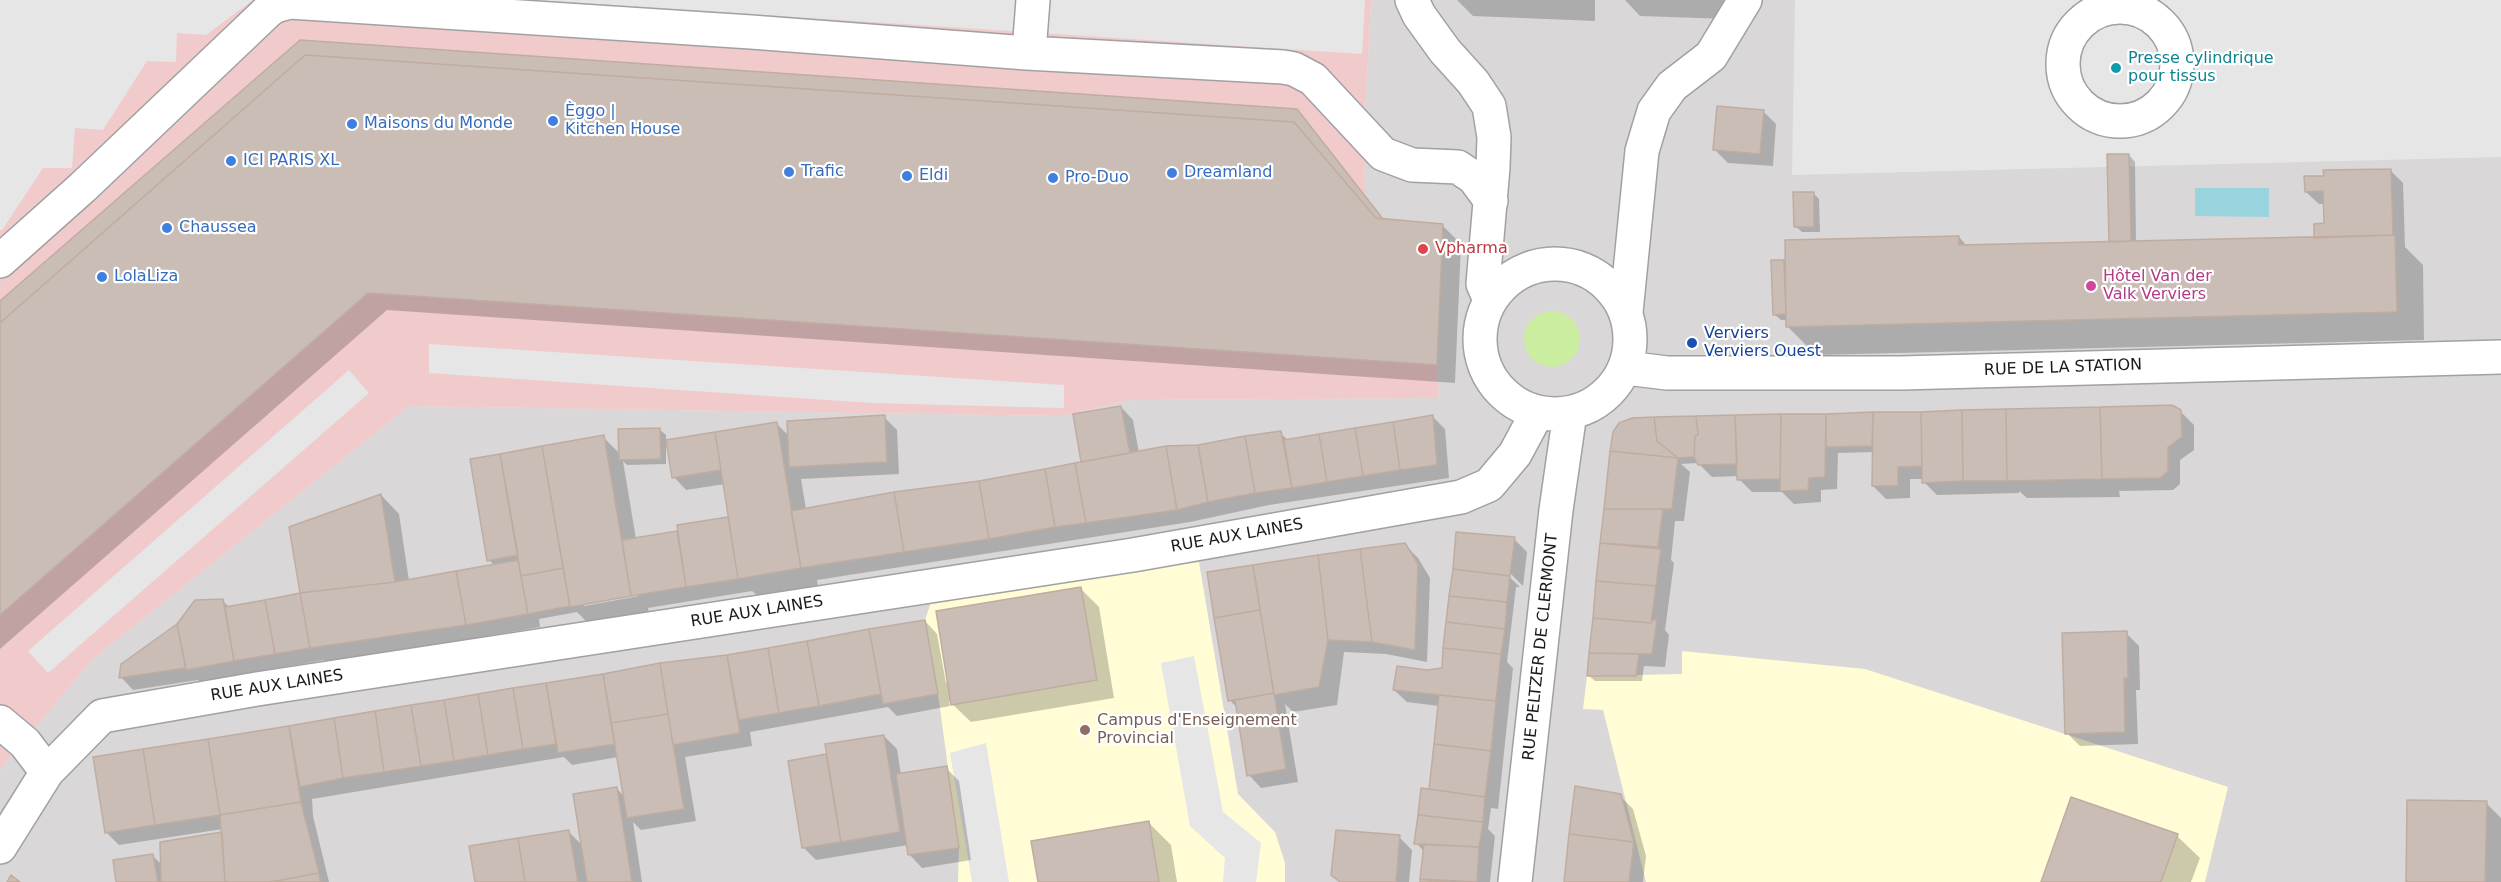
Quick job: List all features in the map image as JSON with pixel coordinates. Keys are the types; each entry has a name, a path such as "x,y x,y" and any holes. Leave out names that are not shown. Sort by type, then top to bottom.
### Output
{"street":[{"path":"1029,52 1033,0"},
{"path":"1412,0 1419,15 1445,51 1473,82 1489,106 1494,137 1484,284 1490,300"},
{"path":"1626,312 1642,151 1654,111 1672,86 1711,56 1746,0"},
{"path":"0,261 75,194 268,11 275,6 290,2 1283,67 1294,69 1313,79 1383,154 1412,165 1458,167 1474,178 1491,201"},
{"path":"1562,264 1582,268 1601,279 1616,294 1626,312 1630,330 1630,349 1626,368 1604,397 1589,407 1570,413 1537,413 1521,407 1508,399 1497,387 1485,367 1480,345 1481,321 1490,300 1504,284 1521,272 1541,265 1562,264"},
{"name":"RUE DE LA STATION","path":"1626,368 1667,374 1901,373 2501,357"},
{"name":"RUE AUX LAINES","path":"0,847 47,772 102,716 293,683 1133,555 1461,497 1489,485 1515,454 1537,413"},
{"name":"RUE PELTZER DE CLERMONT","path":"1515,882 1556,510 1570,413"},
{"path":"0,722 25,743 47,772"}],"shaded area":[{"path":"0,0 1371,0 1364,135 1365,196 1383,219 1443,224 1437,365 1439,398 1130,400 1062,416 409,406 94,658 0,770"},
{"path":"0,0 253,0 206,35 177,33 176,62 147,61 103,130 75,128 72,168 43,168 0,230"},
{"path":"535,0 1365,0 1362,54"},
{"path":"1371,0 2501,0 2501,882 0,882 0,770 94,658 409,406 1062,416 1130,400 1439,398 1437,365 1383,219 1365,197 1364,135"},
{"path":"1795,0 2501,0 2501,157 1792,175"},
{"path":"429,344 1064,385 1064,408 872,403 429,373"},
{"path":"349,370 369,393 48,673 28,651"},
{"name":"Campus d'Enseignement Provincial","path":"1199,562 1238,794 1275,832 1285,863 1285,882 958,882 959,848 938,694 925,620 931,602"},
{"path":"1682,651 1865,669 2228,787 2205,882 1646,882 1603,710 1583,709 1587,676 1682,674"},
{"path":"1194,656 1223,812 1261,843 1256,882 1223,882 1225,858 1190,826 1161,663"},
{"path":"986,743 1009,882 972,882 950,753"}],"green space":[{"path":"1552,311 1563,313 1572,319 1578,328 1580,339 1578,350 1572,359 1563,365 1552,367 1541,365 1532,359 1526,350 1524,339 1526,328 1532,319 1541,313"}],"water":[{"path":"2195,188 2269,188 2269,217 2195,216"}],"building":[{"path":"300,40 1297,109 1383,219 1376,218 1294,122 305,55 0,323 0,301"},
{"path":"305,55 1294,122 1376,218 1443,224 1437,365 368,293 0,615 0,323"},
{"path":"1717,106 1764,110 1760,154 1713,150"},
{"path":"2107,154 2129,154 2131,241 2109,242"},
{"path":"2391,169 2393,235 2314,238 2314,224 2324,223 2323,191 2305,192 2304,176 2324,176 2323,170"},
{"path":"1793,192 1814,192 1814,227 1794,227"},
{"name":"Hôtel Van der Valk Verviers","path":"2395,235 2397,312 1786,327 1785,240 1959,236 1959,245"},
{"path":"1771,260 1784,260 1786,314 1773,315"},
{"path":"2172,405 2181,410 2182,437 2168,447 2168,471 2160,478 2102,479 2100,407"},
{"path":"1121,406 1130,453 1081,462 1073,414"},
{"path":"2100,407 2102,479 2007,481 2006,409"},
{"path":"2006,409 2007,481 1963,481 1962,410"},
{"path":"1962,410 1963,481 1922,483 1921,412"},
{"path":"1873,412 1872,446 1826,447 1826,414"},
{"path":"1873,412 1921,412 1922,466 1898,467 1898,486 1872,486"},
{"path":"1781,414 1780,479 1737,480 1735,415"},
{"path":"1781,414 1826,414 1825,477 1809,478 1808,490 1780,491"},
{"path":"885,415 887,462 789,467 787,421"},
{"path":"1433,415 1437,465 1400,470 1393,422"},
{"path":"1735,415 1737,464 1698,465 1694,457 1695,436 1698,435 1696,416"},
{"path":"1696,416 1698,435 1695,436 1694,457 1678,458 1657,441 1654,417"},
{"path":"1654,417 1657,441 1678,458 1610,451 1613,432 1619,423 1632,418"},
{"path":"777,422 801,568 738,579 715,432"},
{"path":"1393,422 1400,470 1363,476 1355,428"},
{"path":"660,428 661,459 619,460 618,429"},
{"path":"1355,428 1363,476 1327,482 1319,434"},
{"path":"1281,431 1292,488 1255,493 1245,436"},
{"path":"715,432 721,470 672,478 666,440"},
{"path":"1319,434 1327,482 1292,488 1284,440"},
{"path":"604,435 631,596 570,607 542,446"},
{"path":"1245,436 1255,493 1208,502 1198,445"},
{"path":"1198,445 1208,502 1177,510 1166,446"},
{"path":"542,446 563,568 521,576 500,454"},
{"path":"1166,446 1177,510 1086,523 1075,463"},
{"path":"1610,451 1678,458 1672,509 1604,509"},
{"path":"500,454 518,555 487,561 470,459"},
{"path":"1075,463 1086,523 1055,527 1045,469"},
{"path":"1045,469 1055,527 989,539 979,481"},
{"path":"979,481 989,539 904,552 894,492"},
{"path":"894,492 904,552 801,568 791,511"},
{"path":"381,494 395,582 300,593 289,527"},
{"path":"1604,509 1663,509 1658,547 1600,543"},
{"path":"728,517 738,579 686,587 677,525"},
{"path":"677,531 686,587 631,596 622,540"},
{"path":"1456,532 1515,537 1510,576 1453,569"},
{"path":"1405,543 1418,564 1415,650 1372,642 1360,549"},
{"path":"1600,543 1661,549 1656,586 1596,581"},
{"path":"1360,549 1372,642 1328,640 1318,555"},
{"path":"1318,555 1328,640 1319,687 1274,695 1253,565"},
{"path":"518,560 528,614 466,625 456,571"},
{"path":"1253,565 1260,610 1214,618 1207,572"},
{"path":"563,568 570,606 528,614 521,576"},
{"path":"1453,569 1510,576 1507,602 1449,596"},
{"path":"456,571 466,625 310,648 300,593 395,582"},
{"path":"1596,581 1656,586 1651,623 1593,618"},
{"path":"1081,587 1097,680 951,705 936,611"},
{"path":"300,593 310,648 275,654 265,600"},
{"path":"1449,596 1507,602 1505,629 1446,622"},
{"path":"223,599 234,661 186,670 177,624 195,600"},
{"path":"265,600 275,654 234,661 225,607"},
{"path":"1260,610 1274,693 1228,701 1214,618"},
{"path":"1593,618 1651,623 1652,620 1657,620 1652,654 1589,653"},
{"path":"925,620 938,694 883,704 869,629"},
{"path":"1446,622 1505,629 1501,654 1443,648"},
{"path":"177,624 186,668 119,678 121,664"},
{"path":"869,629 881,694 819,706 807,641"},
{"path":"2127,631 2128,678 2124,678 2125,732 2065,734 2062,633"},
{"path":"807,641 819,706 779,713 768,648"},
{"path":"768,648 779,713 739,720 727,655"},
{"path":"1443,648 1501,654 1496,701 1393,690 1397,666 1427,670 1442,668"},
{"path":"1589,653 1639,654 1636,676 1587,676"},
{"path":"727,655 740,733 673,745 660,663"},
{"path":"660,663 668,714 611,723 603,674"},
{"path":"603,674 615,744 558,753 546,683"},
{"path":"546,683 556,744 523,749 513,688"},
{"path":"513,688 523,749 488,755 478,694"},
{"path":"1274,693 1286,769 1247,776 1235,700"},
{"path":"478,694 488,755 454,761 444,700"},
{"path":"1439,695 1496,701 1491,751 1434,744"},
{"path":"444,700 454,761 421,766 411,705"},
{"path":"411,705 421,766 384,772 375,711"},
{"path":"375,711 384,772 343,778 334,718"},
{"path":"668,714 684,809 627,818 611,723"},
{"path":"334,718 343,778 300,787 289,726"},
{"path":"289,726 301,802 220,815 208,739"},
{"path":"884,735 900,832 841,842 825,744"},
{"path":"208,739 220,815 155,825 143,749"},
{"path":"1434,744 1491,751 1485,797 1429,789"},
{"path":"143,749 155,825 105,833 93,757"},
{"path":"826,754 841,842 802,848 788,761"},
{"path":"947,766 959,848 908,855 896,774"},
{"path":"1575,786 1621,794 1634,842 1569,834"},
{"path":"617,787 632,882 587,882 573,794"},
{"path":"1421,788 1485,797 1483,822 1418,815"},
{"path":"2071,797 2178,834 2161,882 2041,882"},
{"path":"2407,800 2487,801 2485,882 2406,882"},
{"path":"301,802 319,873 270,882 225,882 220,815"},
{"path":"1418,815 1483,822 1479,847 1414,844"},
{"path":"1149,821 1159,882 1038,882 1031,841"},
{"path":"569,830 578,882 525,882 518,838"},
{"path":"1336,830 1400,835 1396,882 1340,882 1331,875"},
{"path":"222,832 225,882 161,882 160,842"},
{"path":"1569,834 1634,842 1629,882 1564,882"},
{"path":"518,838 525,882 475,882 469,846"},
{"path":"1424,844 1479,847 1477,882 1420,879"},
{"path":"153,854 158,882 116,882 113,860"},
{"path":"319,873 320,882 270,882"},
{"path":"11,875 20,882 7,882"},
{"path":"1420,879 1449,882 1420,882"}],"place":[{"name":"Presse cylindrique pour tissus","path":"2116,68"},
{"name":"Èggo | Kitchen House","path":"553,121"},
{"name":"Maisons du Monde","path":"352,124"},
{"name":"ICI PARIS XL","path":"231,161"},
{"name":"Trafic","path":"789,172"},
{"name":"Dreamland","path":"1172,173"},
{"name":"Eldi","path":"907,176"},
{"name":"Pro-Duo","path":"1053,178"},
{"name":"Chaussea","path":"167,228"},
{"name":"Vpharma","path":"1423,249"},
{"name":"LolaLiza","path":"102,277"},
{"name":"Hôtel Van der Valk Verviers","path":"2091,286"},
{"name":"Verviers Verviers Ouest","path":"1692,343"},
{"name":"Campus d'Enseignement Provincial","path":"1085,730"}]}
